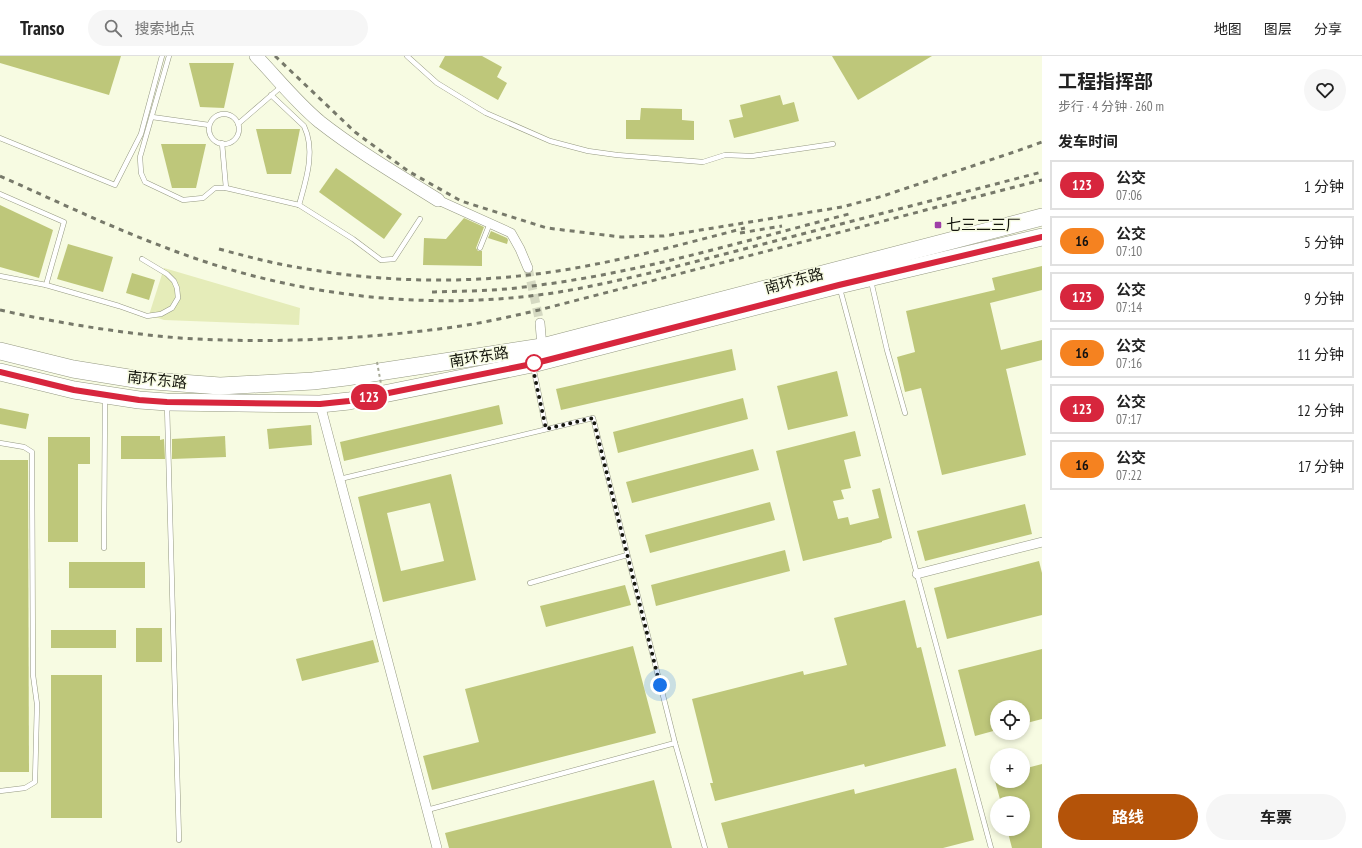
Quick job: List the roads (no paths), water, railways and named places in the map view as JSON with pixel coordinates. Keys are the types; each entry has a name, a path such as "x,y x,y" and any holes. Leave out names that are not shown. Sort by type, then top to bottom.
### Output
{"highway":[{"name":"南环东路","path":"0,351 72,369 141,380 220,386 320,381 542,347 1042,217"},
{"name":"南环东路","path":"0,372 74,390 139,400 167,402 320,404 349,401 532,364 839,285 1042,237"}],"street":[{"path":"256,56 320,122 378,163 438,200 511,233 528,268"},
{"path":"540,323 542,347"},
{"path":"320,404 437,848"},
{"path":"917,574 1042,542"}],"lane":[{"path":"0,138 115,185 141,134 162,56"},
{"path":"169,56 140,157 141,173 145,182 183,200 203,198 215,188 226,188 299,205 353,239 381,260 394,259 420,219"},
{"path":"407,56 437,83 486,113 550,141 588,151 617,155 703,162 725,155 752,156 833,144"},
{"path":"238,124 283,85"},
{"path":"271,95 304,126 308,133 310,163 299,205"},
{"path":"224,114 233,116 238,124 238,134 232,142 217,142 210,135 210,125 215,117 224,114"},
{"path":"152,117 210,125"},
{"path":"222,143 226,188"},
{"path":"0,194 64,222 46,285"},
{"path":"480,248 490,223"},
{"path":"0,276 46,285 119,306 147,316 161,314 172,308 178,298 177,288 174,281 167,274 142,259"},
{"path":"870,278 887,350 905,413"},
{"path":"839,285 991,848"},
{"path":"532,364 546,429"},
{"path":"104,548 105,395"},
{"path":"167,402 179,840"},
{"path":"340,479 593,418 675,743 705,848"},
{"path":"0,443 24,447 32,452 33,675 37,704 35,782 25,788 0,791"},
{"path":"530,583 627,555"},
{"path":"427,810 675,743"}],"tunnel":[{"path":"528,268 540,323"}],"railway":[{"path":"275,56 355,132 408,171 461,201 547,228 621,237 664,236 842,207 883,196 1042,142"},
{"path":"0,176 143,239 209,263 254,276 301,287 348,294 395,299 443,301 538,295 599,284 659,271 1042,172"},
{"path":"0,310 112,330 157,336 215,340 321,339 391,334 461,326 539,310 1042,180"},
{"path":"432,292 519,288 612,273 652,265 849,214"},
{"path":"740,233 782,226"},
{"path":"219,249 275,263 351,275 389,279 466,280 543,273 581,267 643,254 745,228"}],"place":[{"name":"七三二三厂","path":"938,225"}]}
